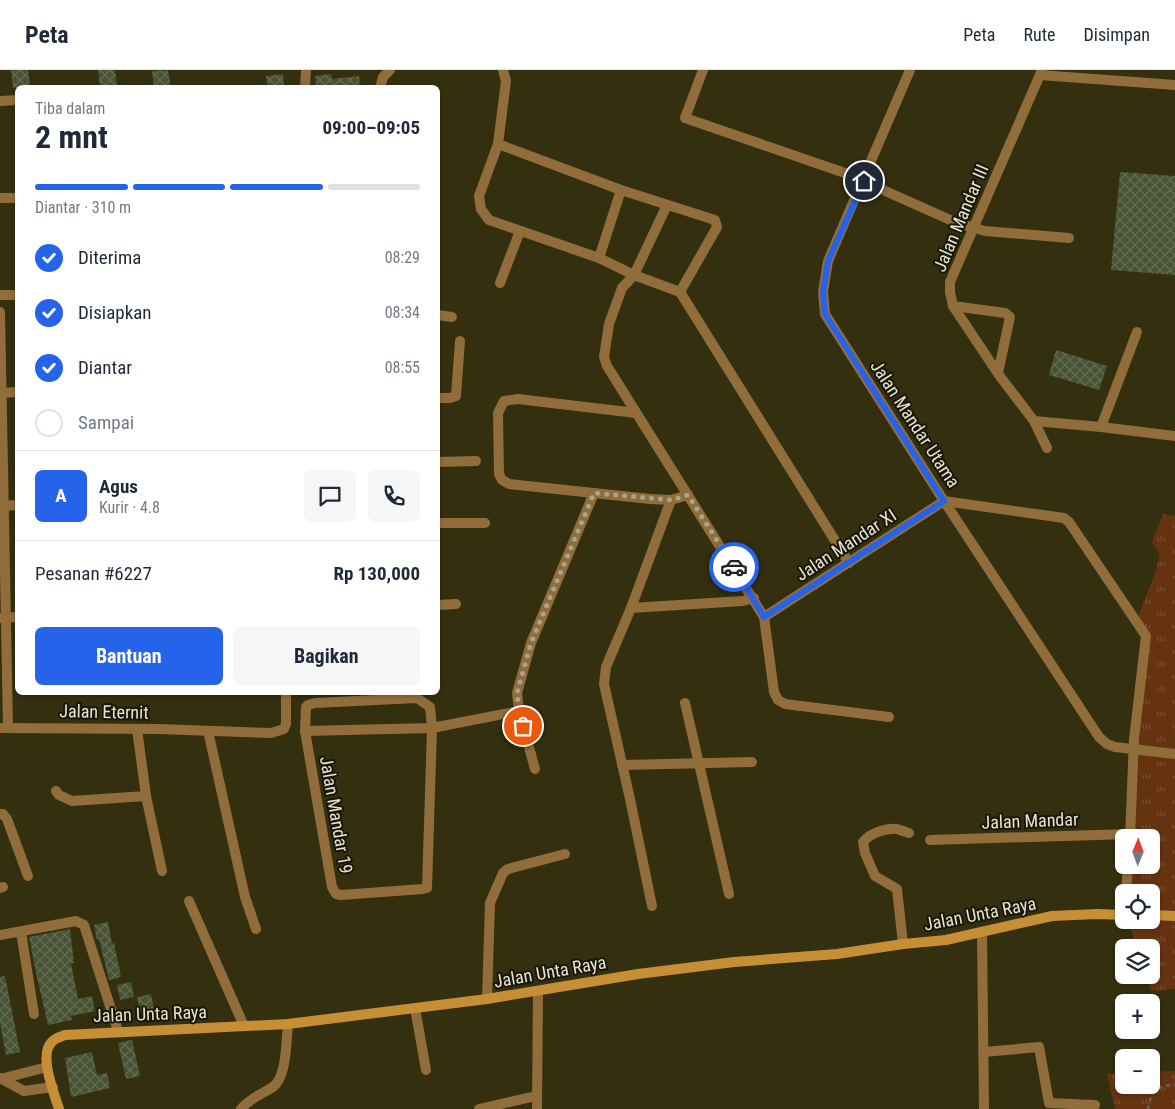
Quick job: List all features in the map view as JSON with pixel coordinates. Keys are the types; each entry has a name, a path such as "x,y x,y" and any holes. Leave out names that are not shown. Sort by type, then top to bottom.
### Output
{"street":[{"path":"305,85 306,70"},
{"path":"381,85 383,76 390,70"},
{"path":"503,70 506,81 498,144 479,196 481,209 489,220 599,258 634,275 680,292 849,563"},
{"path":"703,70 685,118 845,173 957,223 973,228 985,231 1070,238"},
{"name":"Jalan Mandar Utama","path":"910,70 864,181 828,261 823,292 825,314 944,501 1099,737 1106,744 1134,750 1175,754"},
{"path":"1041,72 1175,85"},
{"name":"Jalan Mandar III","path":"1041,72 950,282 950,292 954,306 998,373 1034,421 1047,448"},
{"path":"0,101 15,100"},
{"path":"498,144 621,190 715,220 717,227 680,292"},
{"path":"599,258 621,190"},
{"path":"0,198 15,198"},
{"path":"667,205 634,275 622,288 609,324 604,357 607,366 754,598 764,617 774,692 778,700 785,704 889,717"},
{"path":"500,283 520,231"},
{"path":"0,295 15,295"},
{"path":"954,306 1005,313 1010,317 998,373"},
{"path":"0,312 4,728"},
{"path":"440,315 452,317"},
{"path":"1101,426 1137,332"},
{"path":"440,398 456,396 460,341"},
{"path":"1,392 15,392"},
{"path":"636,413 518,399 504,400 498,413 499,474 502,480 509,484 671,500 688,495"},
{"path":"1034,421 1101,426 1175,436"},
{"path":"440,462 476,461"},
{"path":"535,770 519,711 517,693 531,643 594,493"},
{"path":"652,906 604,684 606,667 631,608 671,500"},
{"path":"944,501 1064,518 1069,522 1146,636 1134,750 1130,829"},
{"name":"Jalan Mandar XI","path":"764,617 944,501"},
{"path":"2,506 15,505"},
{"path":"440,523 484,523"},
{"path":"631,608 743,601 754,598"},
{"path":"440,605 456,604"},
{"name":"Jalan Eternit","path":"4,728 137,729 271,734 284,729 286,724 286,695"},
{"name":"Jalan Mandar 19","path":"417,698 430,707 432,728 427,888 423,890 336,894 332,887 305,731 304,712 308,705 315,703 417,698"},
{"path":"685,702 729,894"},
{"name":"Jalan Mandar 19","path":"305,731 432,728 519,711"},
{"path":"137,729 146,796 162,871"},
{"path":"208,731 245,896 256,929"},
{"path":"622,765 752,762"},
{"path":"56,791 59,795 72,801 146,796"},
{"path":"0,814 7,818 28,876"},
{"path":"904,944 896,889 875,876 867,858 863,842 868,836 885,831 897,829 909,833"},
{"name":"Jalan Mandar","path":"930,840 1115,836"},
{"path":"487,999 490,903 503,873 508,869 565,854"},
{"path":"189,901 244,1026"},
{"name":"Jalan Unta Raya","path":"59,1109 47,1067 46,1054 49,1044 56,1038 74,1033 288,1024 487,999 648,972 734,962 837,954 946,940 1052,916 1115,915"},
{"path":"1160,915 1175,916"},
{"path":"0,935 76,921 84,925 118,1031"},
{"path":"21,932 34,1014"},
{"path":"982,933 984,1109"},
{"path":"537,1109 538,991"},
{"path":"415,1008 426,1070"},
{"path":"241,1109 249,1100 279,1081 283,1072 288,1024"},
{"path":"984,1052 1039,1047 1049,1103 1095,1105"},
{"path":"0,1078 47,1067"},
{"path":"0,1078 24,1091 52,1087"},
{"path":"479,1109 536,1096"}],"path":[{"path":"1148,1109 1153,1093 1160,1086 1175,1085"}],"green space":[{"path":"1163,514 1175,516 1175,755 1138,751 1150,638 1137,619 1154,576 1160,554 1152,542"},
{"path":"1139,752 1175,757 1175,914 1160,915 1160,884 1130,884 1130,874 1160,874 1160,829 1134,829"},
{"path":"1175,918 1175,989 1151,991 1149,984 1160,984 1160,939 1134,939 1131,929 1160,929 1160,919"},
{"path":"1175,1071 1175,1109 1115,1109 1107,1074 1115,1074 1115,1094 1160,1094 1160,1072"}],"building":[{"path":"11,70 28,70 30,85 15,85 15,88 13,88"},
{"path":"98,70 115,70 117,85 100,85"},
{"path":"168,70 170,85 154,85 152,71"},
{"path":"283,74 284,85 268,85 266,76"},
{"path":"331,74 332,79 359,76 360,85 316,85 315,76"},
{"path":"1120,172 1175,176 1175,275 1111,270"},
{"path":"1056,350 1107,366 1099,390 1049,375"},
{"path":"108,922 121,977 109,980 94,925"},
{"path":"70,929 74,963 71,963 78,999 92,996 95,1011 71,1016 72,1020 48,1025 29,937"},
{"path":"5,976 20,1052 6,1055 0,1023 0,977"},
{"path":"131,982 134,997 120,1000 117,985"},
{"path":"151,994 154,1010 140,1013 137,997"},
{"path":"132,1040 140,1076 126,1079 118,1043"},
{"path":"92,1052 97,1075 107,1073 110,1088 71,1097 65,1058"}],"way so far":[{"path":"523,726 517,693 524,665 531,643 594,493 671,500 688,495 734,567"}],"route":[{"path":"734,567 764,617 944,501 825,314 823,292 828,261 864,181"}]}
